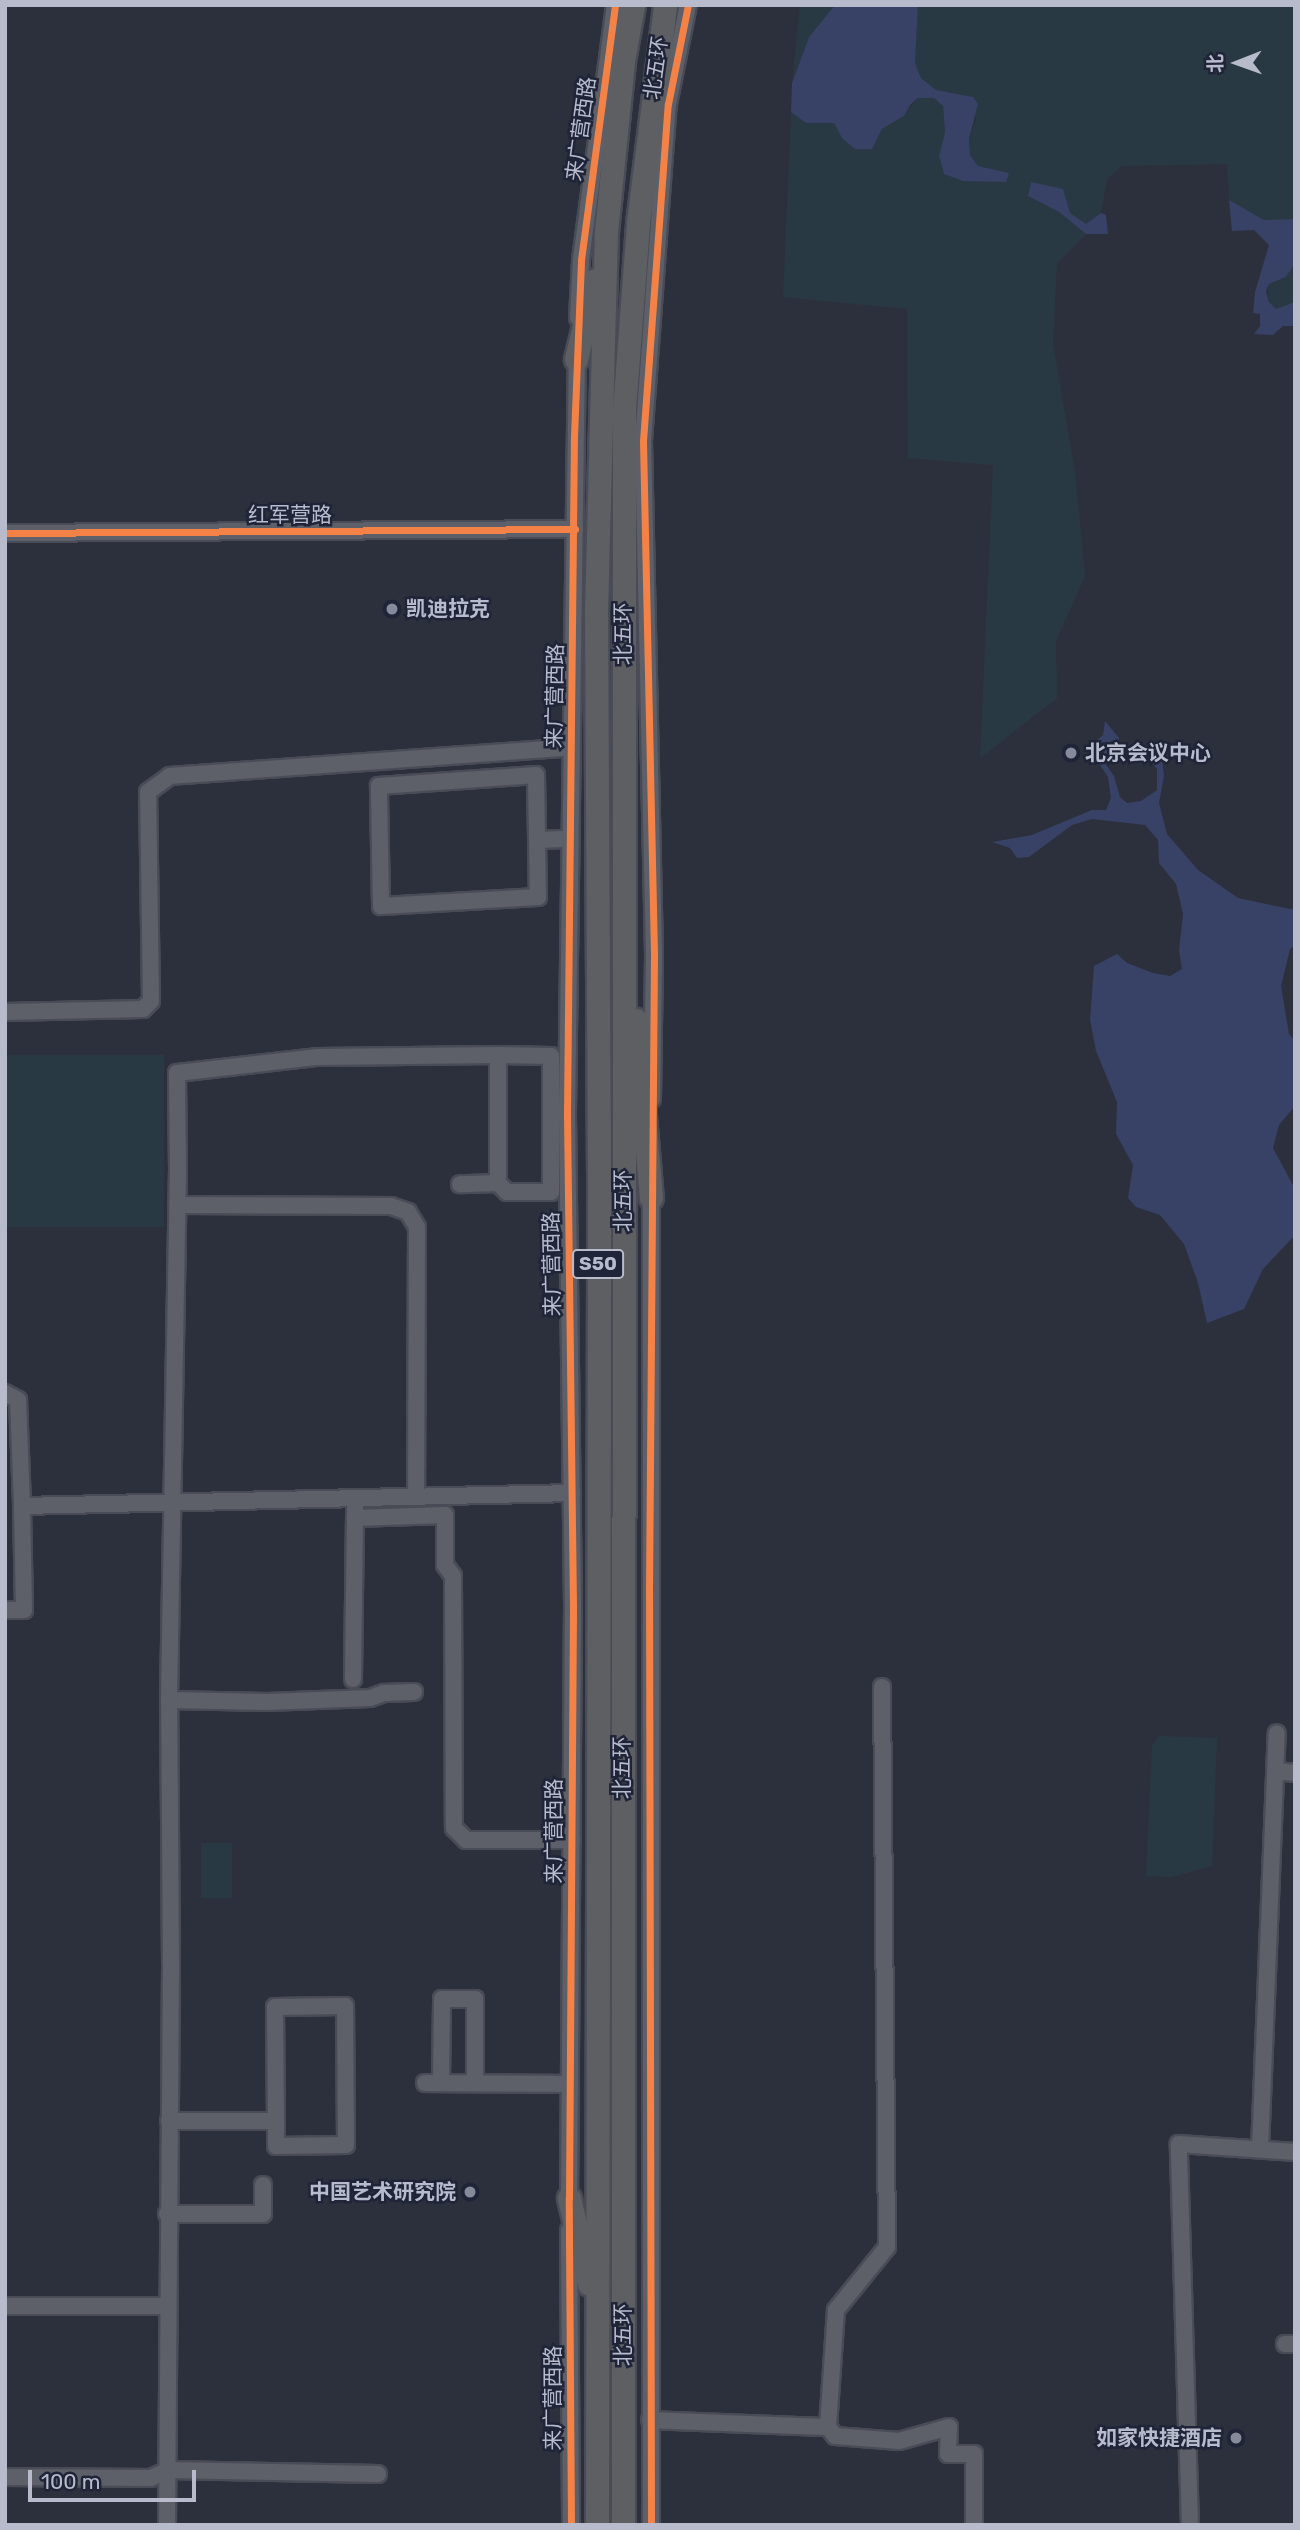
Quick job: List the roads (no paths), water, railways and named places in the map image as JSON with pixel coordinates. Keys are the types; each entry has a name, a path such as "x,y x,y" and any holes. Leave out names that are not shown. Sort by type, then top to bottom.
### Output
{"highway":[{"name":"北五环","path":"597,2525 599,1177 596,612 607,232 623,61 633,5"},
{"name":"北五环","path":"623,2525 624,410 638,223 665,5"},
{"path":"576,359 607,232"},
{"path":"623,906 651,1197"},
{"path":"569,2198 598,2325"},
{"path":"623,2475 630,2525"}],"street":[{"name":"来广营西路","path":"571,2525 569,2198 572,1493 559,1133 570,839 576,359 581,260 615,5"},
{"path":"651,2525 651,1197 654,954 643,440 668,104 688,5"},
{"name":"红军营路","path":"5,533 575,529"},
{"path":"5,1012 143,1009 151,1001 148,792 170,776 571,747"},
{"path":"536,775 537,841 538,897 381,906 379,786 536,775"},
{"path":"537,841 570,839"},
{"path":"167,2525 169,1700 178,1205 177,1073 318,1057 498,1055 551,1056 559,1133 551,1192 507,1192 498,1183 498,1055"},
{"path":"460,1184 498,1183"},
{"path":"178,1205 391,1206 408,1212 417,1227 416,1497"},
{"path":"5,1393 18,1400 23,1610 5,1610"},
{"path":"22,1506 572,1493"},
{"path":"445,1496 445,1565 453,1576 454,1828 466,1840 572,1840"},
{"path":"353,1679 355,1499"},
{"path":"355,1518 445,1515"},
{"path":"882,1687 887,2247 836,2309 828,2427 835,2436 899,2441 949,2427 948,2454 974,2454 974,2525"},
{"path":"169,1700 267,1702 281,1699 370,1698 384,1693 414,1692"},
{"path":"1260,2149 1278,1733"},
{"path":"1276,1771 1295,1773"},
{"path":"475,2083 475,1999 442,1998 433,2083 570,2084"},
{"path":"345,2006 346,2145 276,2146 276,2121 275,2007 345,2006"},
{"path":"169,2121 276,2121"},
{"path":"1190,2525 1179,2144 1295,2152"},
{"path":"167,2214 263,2214 263,2185"},
{"path":"5,2306 168,2306"},
{"path":"650,2420 828,2427"},
{"path":"5,2477 151,2478 168,2470 378,2474"}],"water":[{"path":"835,5 918,5 915,63 921,78 936,90 973,97 978,104 969,139 970,155 978,166 1009,173 1006,182 963,181 944,174 939,156 945,132 943,106 934,98 918,98 904,116 882,129 872,149 855,149 842,138 834,123 806,123 791,112 792,83 809,37"},
{"path":"1031,182 1063,189 1070,213 1086,224 1101,213 1106,215 1108,234 1086,234 1059,212 1028,196"},
{"path":"1229,200 1264,220 1295,219 1295,263 1286,277 1269,284 1266,291 1269,302 1276,309 1295,302 1295,326 1283,326 1273,335 1254,334 1260,326 1260,314 1253,313 1255,292 1269,245 1254,230 1232,231"},
{"path":"1105,721 1119,738 1119,743 1101,758 1114,776 1120,797 1127,803 1141,801 1157,790 1157,769 1137,746 1161,753 1164,776 1159,803 1167,834 1198,870 1238,898 1295,910 1295,945 1290,949 1281,986 1289,1034 1295,1041 1295,1106 1279,1125 1273,1148 1295,1189 1295,1235 1263,1269 1244,1309 1207,1323 1198,1283 1184,1244 1160,1215 1136,1207 1128,1198 1133,1165 1116,1134 1117,1102 1096,1051 1090,1020 1094,966 1117,954 1127,963 1153,973 1170,976 1182,969 1179,951 1183,914 1176,884 1159,863 1158,840 1145,825 1092,819 1072,825 1029,857 1017,858 1010,848 992,842 1032,835 1092,810 1106,810 1111,798 1108,777 1092,753 1095,742 1103,735"}],"place":[{"name":"凯迪拉克","path":"392,609"},
{"name":"北京会议中心","path":"1071,753"},
{"name":"中国艺术研究院","path":"470,2192"},
{"name":"如家快捷酒店","path":"1236,2438"}]}
